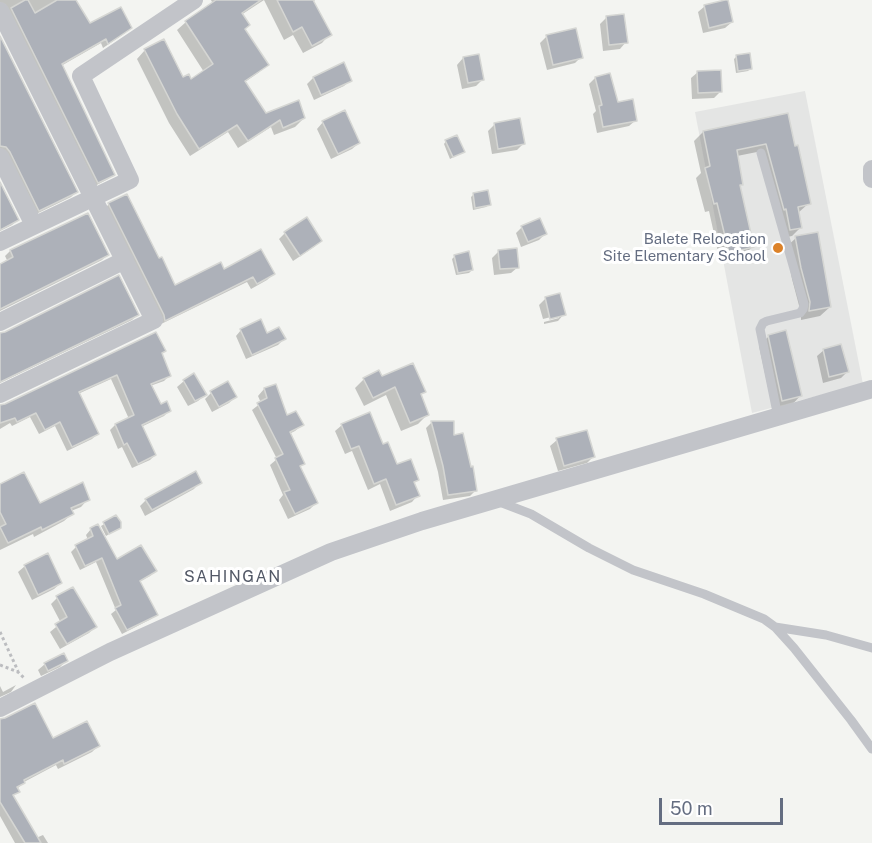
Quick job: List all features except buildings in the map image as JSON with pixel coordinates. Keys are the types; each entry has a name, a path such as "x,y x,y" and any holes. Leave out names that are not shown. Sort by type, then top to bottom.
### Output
{"street":[{"path":"0,242 130,180 81,76 194,0"},
{"path":"0,11 154,320 0,394"},
{"path":"0,157 34,225"},
{"path":"872,169 872,178"},
{"path":"0,322 125,260"},
{"path":"0,708 110,652 331,552 422,521 872,389"}],"lane":[{"path":"761,153 804,304 800,313 767,321 760,329 778,417"},
{"path":"495,500 531,514 589,548 633,570 704,594 764,619 775,627 872,749"},
{"path":"775,627 826,635 872,648"}],"path":[{"path":"0,632 18,672 36,690"},
{"path":"0,665 18,672"}],"shaded area":[{"name":"Balete Relocation Site Elementary School","path":"805,91 863,384 752,413 695,112"}],"place":[{"name":"Balete Relocation Site Elementary School","path":"778,248"}],"district":[{"name":"SAHINGAN","path":"233,577"}]}
